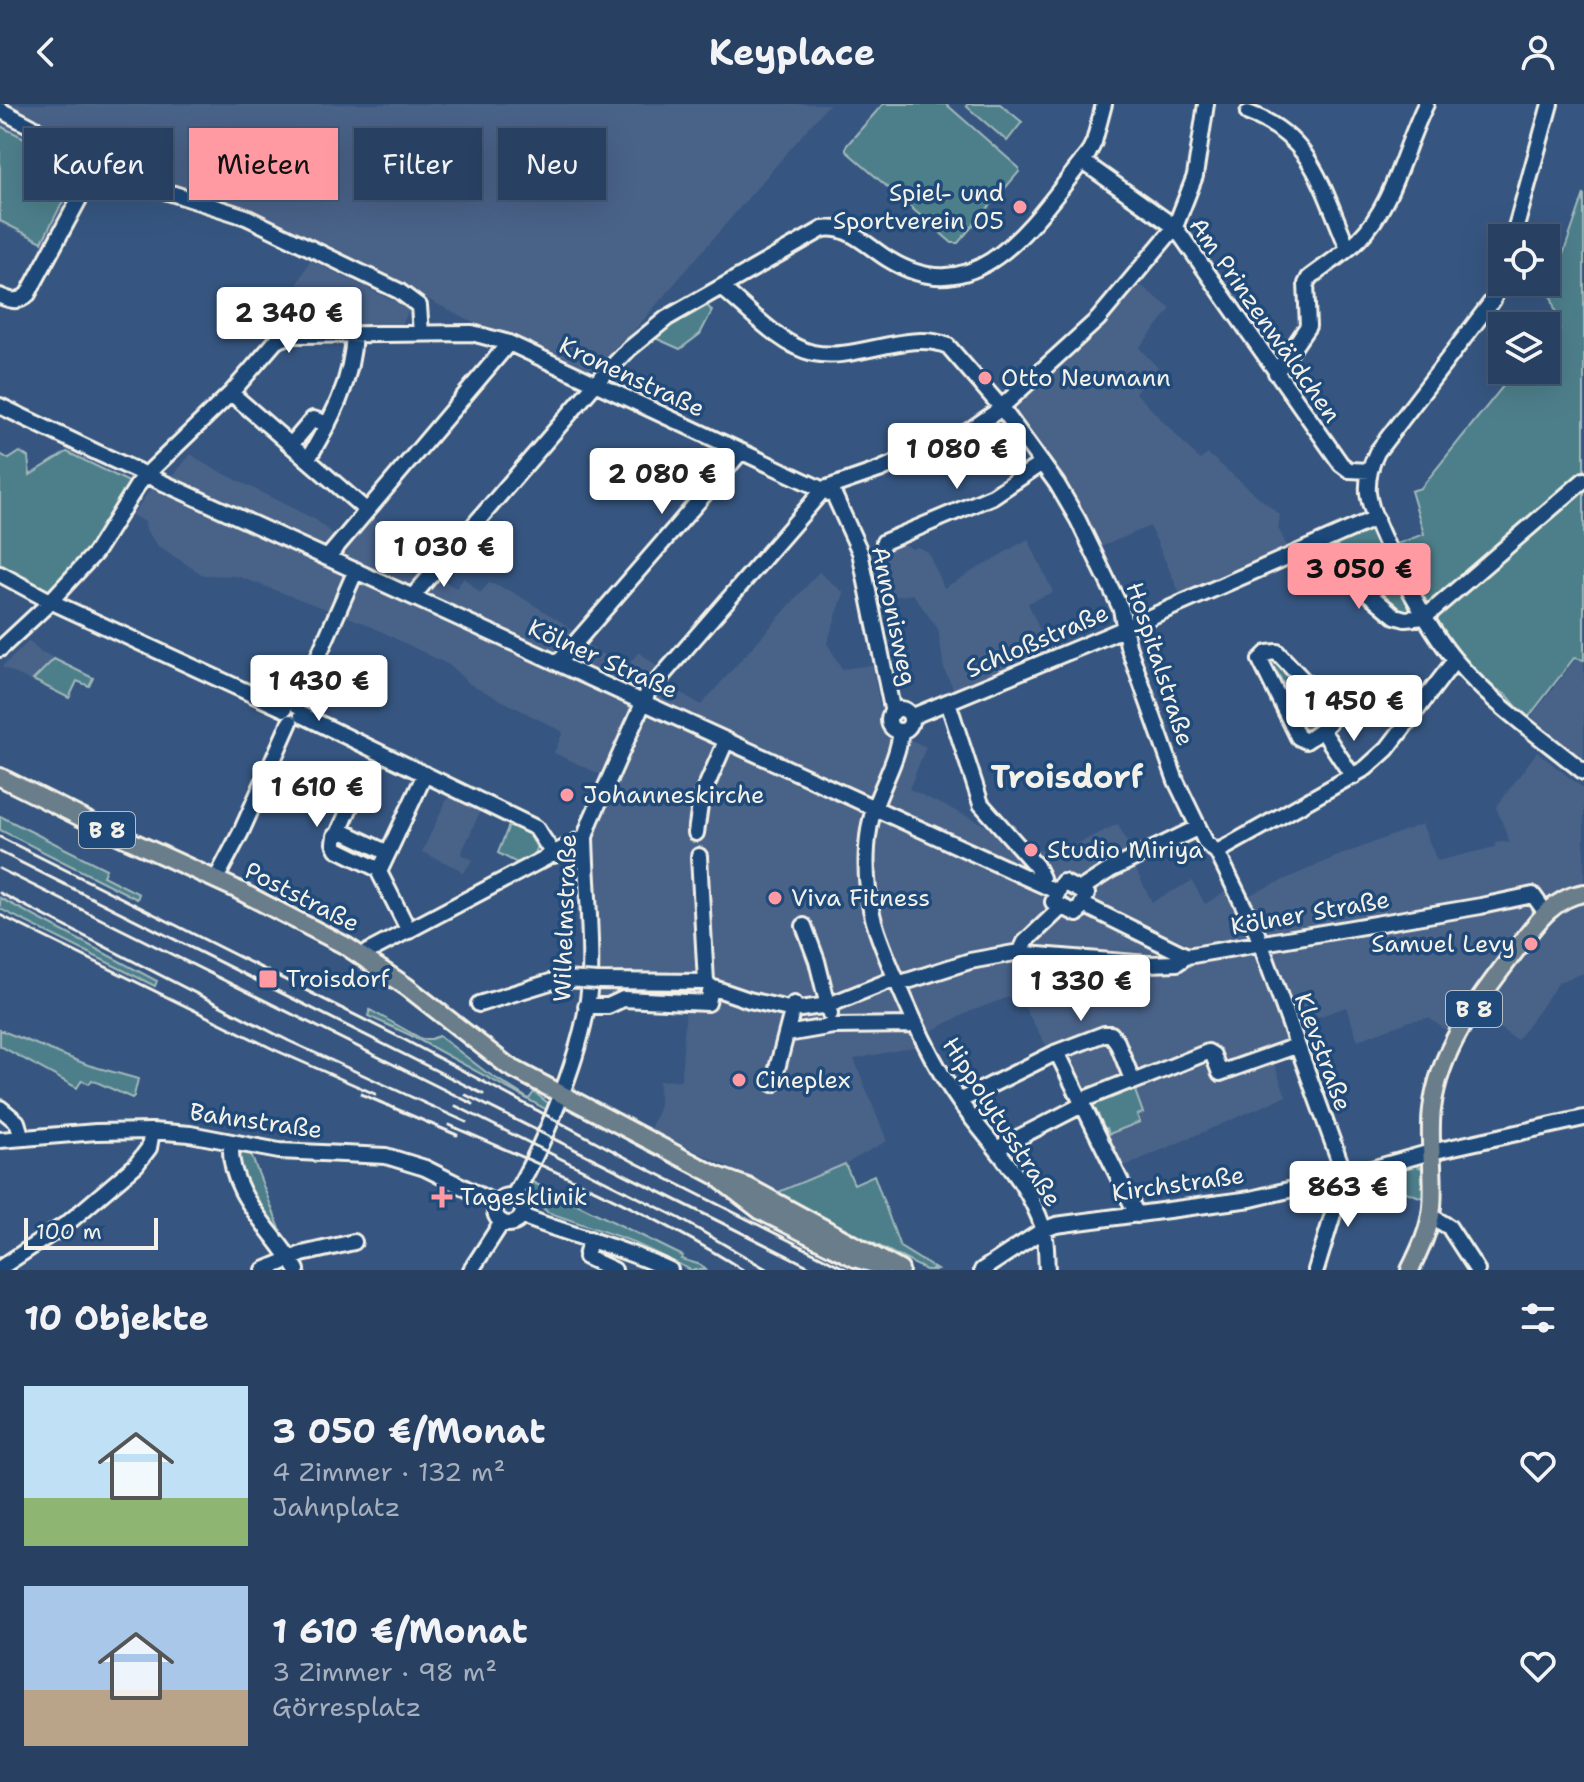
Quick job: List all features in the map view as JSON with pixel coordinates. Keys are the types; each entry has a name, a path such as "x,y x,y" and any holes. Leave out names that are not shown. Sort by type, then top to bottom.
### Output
{"main road":[{"name":"Poststraße","path":"0,777 96,825 216,879 362,955 500,1061 560,1095"},
{"name":"B 8","path":"1410,1270 1422,1246 1431,1216 1432,1110 1448,1049 1489,987 1546,913 1565,898 1584,893"},
{"name":"B 8","path":"560,1095 715,1175 761,1211 855,1258 899,1270"}],"street":[{"path":"413,596 596,383 652,329 805,238 832,228 843,229 889,259 914,270 946,275 969,271 988,263 1010,249 1082,161 1094,142 1104,104"},
{"path":"824,489 863,477 949,441 985,421 1098,319 1175,227 1195,176 1206,104"},
{"path":"1276,373 1308,326 1306,284 1309,278 1368,228 1390,191 1426,104"},
{"path":"1517,224 1550,104"},
{"path":"0,110 34,128"},
{"path":"1248,113 1283,130 1303,151 1348,248"},
{"name":"Am Prinzenwäldchen","path":"1082,161 1175,227 1341,464 1349,470 1370,471"},
{"path":"173,194 258,222 399,291 419,306 421,333"},
{"path":"0,296 14,301 28,294 79,200"},
{"name":"Hospitalstraße","path":"722,288 786,340 813,353 840,355 923,342 948,346 1001,407 1066,497 1100,561 1121,609 1128,646 1169,761 1197,828 1210,848 1217,852 1259,943"},
{"path":"1494,296 1374,457 1369,496 1376,518 1425,617 1455,660 1492,696 1584,772"},
{"name":"Kronenstraße","path":"0,649 95,553 146,475 231,393 279,339 292,335 472,333 509,343 824,489"},
{"path":"308,459 328,424 350,371 354,334"},
{"path":"327,558 509,343"},
{"path":"231,393 367,511"},
{"name":"Kölner Straße","path":"0,406 1041,884 1060,899"},
{"path":"291,445 313,419 328,424"},
{"path":"558,663 741,452"},
{"path":"884,542 993,496 1042,463"},
{"path":"1312,546 1395,616 1405,619 1425,617 1584,480"},
{"name":"Wilhelmstraße","path":"513,1197 570,1071 590,977 585,837 643,702 648,692 824,489"},
{"name":"Annonisweg","path":"824,489 835,497 860,552 893,713"},
{"name":"Schloßstraße","path":"911,717 1376,518"},
{"path":"216,879 241,832 356,570"},
{"path":"0,574 50,601 536,828 554,855"},
{"path":"1274,652 1283,656 1335,712 1335,718 1322,730 1306,741 1301,740 1260,660 1262,656 1274,652"},
{"path":"1217,852 1353,777 1387,749 1455,660"},
{"path":"948,702 975,792 986,813 1036,866 1042,878 1041,884"},
{"path":"874,809 895,759 901,731 910,725 911,717 902,710 893,713 890,719 891,726 901,731"},
{"path":"1322,730 1353,777"},
{"path":"696,833 701,798 726,741"},
{"path":"409,931 380,876 380,870 425,774"},
{"path":"354,798 334,840 337,849 380,870"},
{"name":"Hippolytusstraße","path":"874,809 867,868 873,924 915,1025 959,1101 998,1148 1026,1194 1043,1230 1047,1270"},
{"path":"1060,899 1077,914 1081,897 1110,870 1197,828"},
{"path":"338,834 344,832 388,853"},
{"path":"362,955 585,837"},
{"path":"586,1006 608,1006 623,999 708,1003 699,856"},
{"path":"1020,953 1025,942 1060,899 1063,882 1081,897 1187,956"},
{"name":"Kölner Straße","path":"793,1007 829,1005 897,981 970,961 1020,953 1148,964 1177,963 1187,956 1533,895 1546,913"},
{"path":"804,931 833,1026"},
{"name":"Klevstraße","path":"1259,943 1343,1177"},
{"path":"479,1004 560,979 708,985 749,1000 793,1007 773,1084"},
{"path":"787,1034 833,1026 915,1025"},
{"path":"959,1101 1057,1052 1104,1034 1111,1034 1117,1042 1132,1081"},
{"path":"998,1148 1083,1102 1208,1052 1213,1055 1220,1073 1296,1046"},
{"path":"1057,1052 1137,1215"},
{"path":"0,1108 17,1122 22,1138"},
{"name":"Kirchstraße","path":"1043,1230 1056,1225 1251,1199 1431,1152 1584,1118"},
{"path":"0,1268 69,1222 136,1165 149,1148 152,1131"},
{"name":"Bahnstraße","path":"0,1140 152,1131 190,1134 279,1151 371,1155 400,1159 425,1168 497,1204"},
{"path":"231,1142 236,1172 246,1199 294,1264"},
{"path":"1316,1270 1343,1177"},
{"path":"505,1197 513,1197 522,1204 522,1216 515,1223 502,1222 496,1212 497,1204 505,1197"},
{"path":"522,1216 614,1246 670,1270"},
{"path":"1431,1216 1449,1227 1477,1270"},
{"path":"471,1270 502,1222"},
{"path":"982,1270 1043,1230"},
{"path":"590,1239 586,1257 614,1270"},
{"path":"264,1270 294,1264 354,1242"}],"shaded area":[{"path":"0,104 829,104 626,340 600,366 588,369 477,324 263,217 214,200 338,200 338,128 189,128 189,191 173,185 173,128 24,128 24,200 89,200 60,252 0,224"},
{"path":"310,260 391,300 408,305 409,310 401,327 282,329 277,326"},
{"path":"1139,284 1171,309 1139,348 1159,369 1135,392 1200,460 1208,454 1280,515 1278,528 1288,548 1180,594 1150,526 1103,546 1049,455 1015,409 1109,319"},
{"path":"191,454 316,520 343,543 368,514 431,565 438,577 456,588 464,578 480,593 489,583 511,591 565,624 595,651 628,665 639,652 659,668 678,691 701,705 819,572 844,593 827,643 842,669 872,665 886,738 906,738 926,747 909,789 981,823 1021,849 1028,843 1052,856 1118,824 1152,902 1192,881 1205,904 1238,884 1245,897 1333,858 1422,824 1437,861 1495,847 1495,842 1510,843 1496,807 1537,752 1584,789 1584,973 1559,982 1517,1040 1477,1013 1459,1040 1429,1018 1410,1021 1358,1040 1346,1007 1312,1019 1295,1027 1299,1040 1269,1050 1286,1096 1111,1172 1066,1081 1017,994 971,1011 915,1039 919,1046 854,1059 887,1141 845,1164 778,1191 650,1129 659,1109 659,1081 681,1080 686,1004 581,995 575,856 579,831 604,776 554,753 563,732 470,684 449,665 364,623 237,576 203,575 158,546 146,530 145,522 132,515 152,487 170,479"},
{"path":"1028,539 1053,592 1028,603 1048,650 954,690 944,669 938,629 913,594 886,598 884,586 880,587 875,555 903,543 912,549 917,547 928,552 944,588"},
{"path":"29,641 42,654 94,678 90,687 78,682 70,700 2,667"},
{"path":"1578,656 1584,657 1584,760 1531,717"},
{"path":"448,797 480,812 461,854 473,860 462,874 459,869 422,852"}],"green space":[{"path":"883,104 946,104 1019,168 1019,172 958,243 952,243 846,151 846,146"},
{"path":"1000,104 1022,122 1007,141 966,106"},
{"path":"0,126 24,138 24,200 64,200 42,242 0,221"},
{"path":"1584,194 1584,660 1574,658 1527,719 1508,696 1476,676 1458,657 1394,545 1424,534 1411,491 1421,488 1505,384 1560,384 1560,312 1555,312 1551,296 1560,296 1560,263"},
{"path":"706,304 712,311 700,334 680,349 653,337"},
{"path":"20,452 28,457 30,475 67,452 129,482 90,547 53,590 47,592 0,567 0,454 9,459"},
{"path":"1367,530 1372,531 1411,612 1405,614 1395,609 1331,554 1333,545"},
{"path":"1273,656 1329,715 1310,732 1303,733 1283,698 1291,697 1277,672 1270,672 1266,663"},
{"path":"54,659 93,678 89,686 77,681 69,698 33,680"},
{"path":"0,816 106,869 103,876 139,894 137,899 0,830"},
{"path":"509,825 529,834 537,848 535,854 517,863 498,853"},
{"path":"0,898 157,981 155,986 0,909"},
{"path":"370,1010 422,1039 439,1036 486,1072 529,1099 534,1092 548,1103 547,1110 410,1035 368,1016"},
{"path":"0,1030 88,1065 138,1079 134,1096 132,1098 92,1080 89,1084 82,1080 77,1088 0,1046"},
{"path":"1128,1086 1134,1088 1143,1113 1137,1115 1140,1122 1109,1134 1107,1128 1101,1130 1090,1102"},
{"path":"250,1152 284,1239 249,1190 240,1155"},
{"path":"845,1164 854,1184 874,1175 900,1247 937,1270 926,1270 776,1193"},
{"path":"1414,1165 1422,1168 1423,1198 1372,1180 1364,1185 1366,1181"},
{"path":"528,1180 706,1270 691,1270 628,1240 547,1212 532,1196"}],"railway":[{"path":"0,837 405,1040 638,1164 848,1270"},
{"path":"0,852 483,1094"},
{"path":"0,869 473,1104"},
{"path":"0,893 289,1041 466,1122"},
{"path":"0,915 275,1050 375,1094"},
{"path":"361,1094 457,1135"},
{"path":"466,1095 816,1270"},
{"path":"456,1106 679,1218 768,1270"},
{"path":"449,1125 636,1210 743,1270"}],"place":[{"name":"Spiel- und Sportverein 05","path":"1020,207"},
{"name":"Otto Neumann","path":"985,378"},
{"name":"Johanneskirche","path":"567,795"},
{"name":"Studio Miriya","path":"1031,850"},
{"name":"Viva Fitness","path":"775,898"},
{"name":"Samuel Levy","path":"1531,944"},
{"name":"Troisdorf","path":"268,979"},
{"name":"Cineplex","path":"739,1080"},
{"name":"Tagesklinik","path":"442,1197"}],"district":[{"name":"Troisdorf","path":"1067,777"}]}
